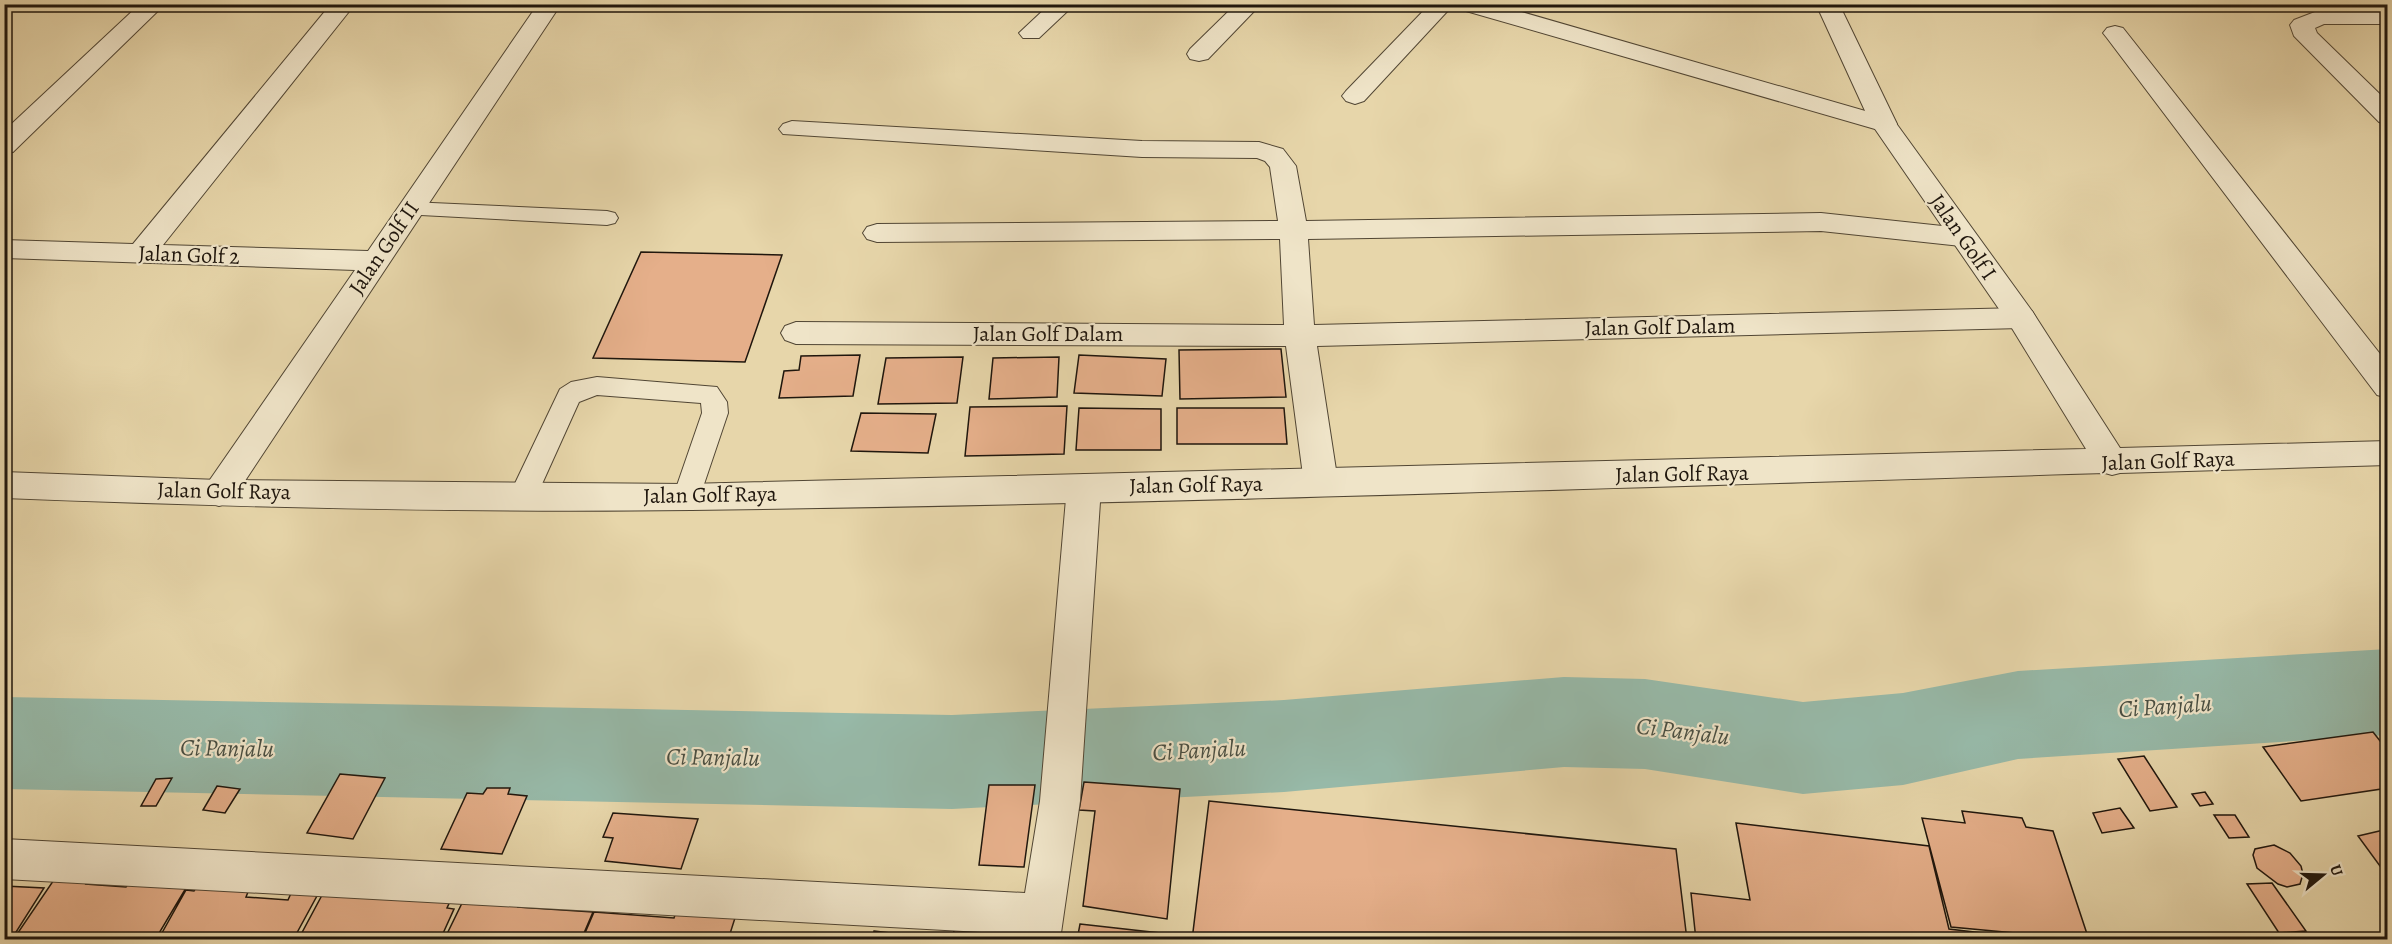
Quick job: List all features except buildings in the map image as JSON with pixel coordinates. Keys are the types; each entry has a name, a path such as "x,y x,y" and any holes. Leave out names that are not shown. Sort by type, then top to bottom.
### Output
{"street":[{"path":"4,146 154,4"},
{"path":"141,253 344,4"},
{"name":"Jalan Golf II","path":"219,492 550,4"},
{"path":"1031,33 1064,4"},
{"path":"1199,54 1250,4"},
{"path":"1355,96 1443,4"},
{"path":"1467,4 1884,124"},
{"name":"Jalan Golf I","path":"1827,4 1884,124 1961,237 2021,318 2112,463"},
{"path":"2388,16 2320,17 2302,25 2306,36 2388,117"},
{"path":"2115,33 2388,387"},
{"path":"792,129 1142,149 1259,150 1274,156 1283,166 1293,229 1300,336 1321,483"},
{"path":"877,233 1091,233 1821,222 1961,237"},
{"name":"Jalan Golf 2","path":"4,249 375,261"},
{"name":"Jalan Golf Dalam","path":"796,333 1300,336 2021,318"},
{"name":"Jalan Golf Raya","path":"4,485 219,492 687,497 2112,463 2388,453"},
{"path":"4,859 1042,927 1060,801 1084,487"}],"lane":[{"path":"410,209 607,218"},
{"path":"523,495 569,396 580,389 597,386 708,394 714,402 715,413 687,497"}],"waterway":[{"name":"Ci Panjalu","path":"4,743 952,762 1284,746 1564,722 1645,724 1803,748 1903,739 2018,715 2388,692"}]}
